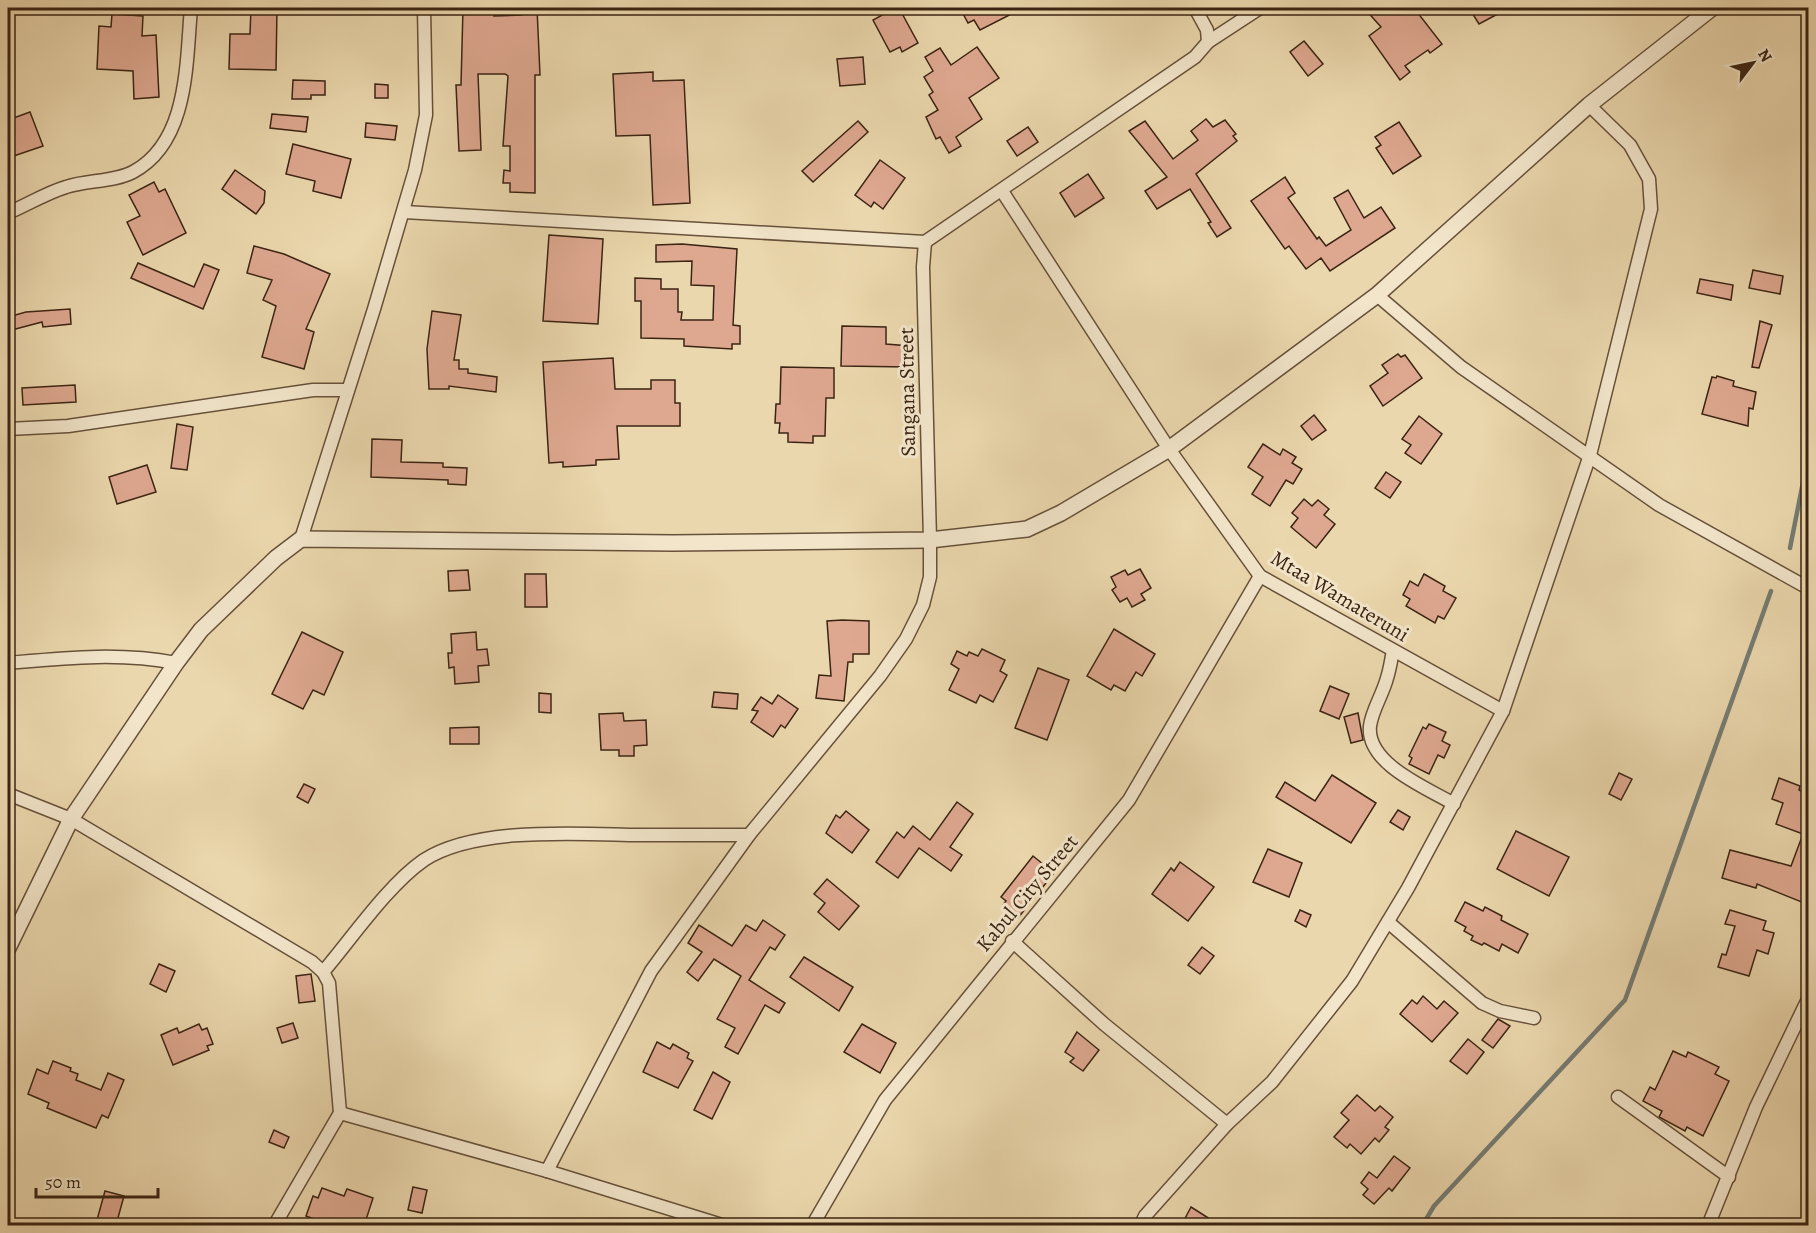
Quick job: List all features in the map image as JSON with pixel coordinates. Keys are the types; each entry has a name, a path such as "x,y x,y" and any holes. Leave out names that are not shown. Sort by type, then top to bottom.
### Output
{"street":[{"path":"8,213 66,187 131,173 158,156 169,136 185,86 191,8"},
{"path":"8,948 71,819 176,663 201,630 276,558 301,539 404,212 426,115 424,8"},
{"path":"1195,8 1207,30 1208,42"},
{"path":"404,212 926,242 1182,67 1208,42 1260,8"},
{"path":"301,539 673,543 930,540 1027,529 1061,513 1168,450 1377,295 1589,105 1712,8"},
{"path":"1140,1226 1145,1216 1227,1124 1272,1082 1352,981 1454,804 1503,711 1590,455 1651,209 1649,178 1630,145 1589,105"},
{"name":"Mtaa Wamateruni","path":"1002,191 1168,450 1260,576 1503,711"},
{"name":"Sangana Street","path":"548,1171 651,971 749,835 880,676 906,639 923,605 930,577 923,267 926,242"},
{"path":"1377,295 1461,367 1590,455 1659,506 1809,588"},
{"path":"8,429 68,426 313,390 348,390"},
{"name":"Kabul City Street","path":"812,1226 885,1100 1129,800 1260,576"},
{"path":"1393,651 1388,678 1370,724 1370,737 1376,752 1393,769 1454,804"},
{"path":"8,663 98,656 151,658 176,663"},
{"path":"8,794 71,819 312,962 323,972 329,983 340,1113 274,1226"},
{"path":"323,972 399,883 422,862 439,851 461,844 520,835 749,835"},
{"path":"1388,922 1482,1003 1500,1011 1534,1018"},
{"path":"1012,941 1104,1024 1227,1124"},
{"path":"1708,1226 1756,1107 1809,999"},
{"path":"1618,1097 1729,1177"},
{"path":"340,1113 548,1171 725,1226"}],"building":[{"path":"251,8 277,8 276,70 229,69 230,34 250,34"},
{"path":"463,8 495,8 494,16 522,15 522,8 537,8 540,75 535,75 535,193 510,192 510,183 503,183 504,170 510,171 510,146 503,146 508,76 505,74 478,74 481,150 459,151 456,85 461,85"},
{"path":"899,8 918,43 902,52 900,47 890,52 873,20"},
{"path":"960,8 1023,8 980,30 974,20 968,23"},
{"path":"1364,8 1414,8 1442,44 1430,53 1428,50 1405,66 1410,72 1400,80 1369,36 1381,27"},
{"path":"1469,8 1509,8 1479,24"},
{"path":"112,14 143,16 142,36 156,35 159,97 134,99 133,71 97,69 99,26 111,27"},
{"path":"1304,41 1323,64 1308,76 1290,52"},
{"path":"977,47 999,78 969,98 982,119 956,137 961,146 949,153 940,137 936,139 926,117 938,110 929,95 933,92 924,77 933,71 925,57 940,48 951,65"},
{"path":"863,57 865,84 840,86 837,59"},
{"path":"653,72 653,81 684,80 690,203 653,205 650,135 616,136 613,74"},
{"path":"293,80 325,81 325,95 311,95 311,99 292,99"},
{"path":"375,84 388,85 388,98 375,98"},
{"path":"30,112 43,146 8,158 8,120"},
{"path":"272,114 308,117 306,132 270,128"},
{"path":"1206,119 1213,127 1225,120 1236,134 1233,136 1237,141 1196,174 1231,228 1217,237 1208,223 1211,222 1190,189 1157,209 1145,191 1167,177 1129,131 1145,121 1173,159 1198,140 1191,131"},
{"path":"858,121 868,132 813,182 802,171"},
{"path":"1399,122 1421,156 1393,174 1376,148 1381,145 1375,137"},
{"path":"366,123 397,126 395,140 365,137"},
{"path":"1028,127 1038,142 1017,156 1007,141"},
{"path":"293,144 351,159 341,198 313,191 315,181 286,174"},
{"path":"880,160 905,178 883,209 874,202 871,207 855,195"},
{"path":"235,170 265,191 264,203 256,214 222,189"},
{"path":"1088,174 1104,198 1075,217 1060,193"},
{"path":"1285,177 1295,193 1288,198 1317,239 1319,237 1326,246 1351,230 1334,198 1348,190 1364,218 1381,207 1395,228 1330,271 1321,258 1306,269 1289,246 1285,249 1251,201"},
{"path":"154,182 159,192 165,189 186,233 143,255 127,222 140,216 129,195"},
{"path":"549,235 603,239 598,324 543,321"},
{"path":"682,244 737,249 733,325 740,326 740,344 732,344 732,349 684,346 684,339 641,338 641,301 635,301 635,278 661,279 661,289 678,289 678,312 682,312 681,320 713,320 714,286 691,285 692,261 656,262 656,245"},
{"path":"254,246 284,254 330,274 306,329 314,332 304,369 262,357 276,306 263,300 272,280 247,273"},
{"path":"138,263 194,287 204,264 219,270 203,309 131,278"},
{"path":"1753,270 1783,276 1780,294 1749,288"},
{"path":"1700,279 1733,285 1731,300 1697,293"},
{"path":"70,309 71,324 43,327 42,322 8,331 8,317 26,312"},
{"path":"432,311 461,315 454,360 459,360 459,369 468,369 468,373 497,377 496,392 449,386 449,389 429,389 427,349"},
{"path":"1760,321 1772,325 1759,368 1752,367"},
{"path":"842,326 886,327 886,344 910,346 909,367 841,366"},
{"path":"1398,354 1401,357 1405,355 1422,378 1383,406 1370,386 1388,373 1382,365"},
{"path":"613,358 615,389 651,389 651,380 675,380 675,403 680,403 680,426 617,426 619,459 596,460 596,465 563,467 563,462 549,463 543,362"},
{"path":"781,367 834,368 834,398 826,398 825,436 813,436 813,443 788,442 788,433 779,433 780,423 775,423 776,404 780,404"},
{"path":"1717,376 1734,381 1733,386 1756,392 1753,409 1749,408 1748,426 1702,414 1712,377"},
{"path":"75,385 76,402 23,405 22,388"},
{"path":"1314,415 1326,430 1312,440 1301,426"},
{"path":"1419,416 1442,434 1421,464 1405,453 1411,445 1402,439"},
{"path":"177,424 193,427 187,470 171,468"},
{"path":"372,439 402,440 401,462 443,463 443,467 467,468 466,485 448,484 448,480 371,477"},
{"path":"1263,444 1280,455 1283,449 1296,457 1292,463 1302,469 1293,484 1286,480 1270,506 1252,494 1263,477 1248,467"},
{"path":"147,465 156,492 117,504 109,477"},
{"path":"1386,472 1401,482 1390,498 1375,488"},
{"path":"1304,499 1312,506 1318,500 1329,509 1324,515 1335,524 1316,548 1291,527 1298,518 1292,513"},
{"path":"1140,569 1151,588 1141,594 1145,600 1132,607 1127,598 1120,602 1112,590 1116,587 1111,577 1125,570 1128,575"},
{"path":"468,570 470,590 449,591 448,571"},
{"path":"525,574 546,574 547,607 525,607"},
{"path":"1424,574 1445,586 1443,591 1456,598 1444,619 1438,616 1435,623 1406,606 1410,599 1403,595 1410,581 1418,586"},
{"path":"827,621 869,621 869,654 853,654 853,662 848,662 844,701 816,698 819,675 831,676"},
{"path":"1114,629 1155,654 1142,676 1136,672 1125,691 1114,685 1111,690 1087,676"},
{"path":"302,632 343,652 324,695 313,690 303,709 272,694"},
{"path":"476,632 477,650 487,649 489,665 478,666 479,682 455,684 454,667 449,668 448,653 452,653 451,634"},
{"path":"982,649 1005,660 1000,671 1007,675 993,702 980,695 976,703 949,690 959,669 951,664 957,651 967,656 969,652 978,656"},
{"path":"1038,668 1069,680 1047,740 1015,728"},
{"path":"1330,686 1349,694 1339,719 1320,711"},
{"path":"714,692 738,694 737,709 712,707"},
{"path":"539,693 551,694 551,713 539,712"},
{"path":"778,695 798,709 785,728 781,725 773,737 751,722 758,711 752,710 761,697 772,704"},
{"path":"623,713 624,721 646,720 647,745 634,746 634,756 619,756 619,750 601,750 599,714"},
{"path":"1358,713 1363,740 1351,743 1344,717"},
{"path":"1429,724 1446,732 1442,741 1450,745 1444,758 1438,755 1429,774 1409,764 1412,758 1409,756 1423,727 1426,729"},
{"path":"479,727 479,744 450,744 450,728"},
{"path":"1619,773 1632,779 1621,800 1609,794"},
{"path":"1332,775 1376,803 1351,843 1276,797 1285,782 1315,801"},
{"path":"1779,778 1800,786 1799,790 1809,794 1809,905 1757,884 1756,888 1722,878 1730,850 1791,866 1803,834 1776,824 1783,803 1772,799"},
{"path":"304,784 315,789 308,803 297,797"},
{"path":"957,802 973,814 950,847 962,855 951,871 919,848 898,878 876,862 897,832 904,838 913,826 930,840"},
{"path":"1398,810 1410,817 1403,830 1390,822"},
{"path":"846,811 869,830 852,853 826,833 836,815 840,818"},
{"path":"1516,831 1569,857 1549,896 1497,869"},
{"path":"1268,849 1302,863 1289,897 1253,882"},
{"path":"1033,856 1054,873 1018,918 1003,905 1006,901 1001,897"},
{"path":"1180,862 1214,887 1188,921 1152,894 1171,868 1174,871"},
{"path":"827,879 859,906 839,930 818,912 825,903 814,894"},
{"path":"1465,902 1483,911 1485,907 1502,916 1501,920 1528,934 1518,953 1502,944 1499,951 1484,943 1482,945 1471,940 1473,936 1464,931 1466,927 1455,921"},
{"path":"1300,910 1311,915 1306,927 1295,921"},
{"path":"1730,910 1766,921 1763,930 1774,933 1768,954 1757,950 1749,976 1718,967 1722,954 1726,955 1735,926 1725,924"},
{"path":"763,920 785,935 775,950 770,947 749,980 785,1003 779,1013 765,1005 738,1054 725,1047 735,1028 717,1019 741,976 714,959 698,981 687,972 702,952 688,943 699,925 732,946 746,925 756,931"},
{"path":"1202,947 1214,956 1200,974 1188,965"},
{"path":"804,957 853,987 839,1011 790,977"},
{"path":"159,964 175,971 166,992 150,984"},
{"path":"311,974 315,1001 299,1003 296,976"},
{"path":"1423,996 1437,1009 1444,1001 1458,1013 1432,1042 1400,1014 1412,1000 1417,1004"},
{"path":"1498,1019 1510,1026 1493,1048 1482,1040"},
{"path":"293,1023 298,1038 282,1043 277,1028"},
{"path":"199,1024 202,1030 207,1028 213,1044 207,1046 209,1050 173,1065 161,1035 177,1028 179,1033"},
{"path":"862,1024 896,1043 880,1073 844,1052"},
{"path":"1077,1032 1099,1050 1083,1071 1070,1062 1074,1058 1065,1052"},
{"path":"1468,1039 1484,1052 1467,1074 1450,1061"},
{"path":"657,1042 670,1049 673,1044 689,1053 687,1058 693,1061 678,1088 643,1072"},
{"path":"1673,1051 1686,1057 1688,1052 1719,1067 1715,1074 1729,1081 1703,1136 1687,1127 1685,1131 1659,1117 1662,1111 1643,1101 1650,1087 1655,1090"},
{"path":"53,1061 71,1068 70,1071 78,1074 76,1080 101,1090 108,1073 124,1080 108,1118 102,1115 96,1128 47,1108 49,1103 28,1094 37,1069 48,1074"},
{"path":"713,1072 730,1082 712,1119 694,1110"},
{"path":"1357,1095 1375,1111 1380,1106 1393,1117 1385,1127 1389,1130 1379,1142 1375,1138 1361,1154 1350,1144 1347,1148 1334,1137 1349,1120 1341,1113"},
{"path":"274,1130 289,1137 284,1148 269,1142"},
{"path":"1394,1156 1410,1168 1392,1191 1389,1188 1374,1204 1363,1195 1368,1189 1361,1183 1369,1172 1377,1178"},
{"path":"413,1187 427,1190 422,1213 408,1210"},
{"path":"322,1188 344,1196 347,1189 373,1198 364,1226 332,1226 306,1216 313,1196 318,1198"},
{"path":"105,1191 124,1196 116,1225 97,1220"},
{"path":"1191,1207 1202,1214 1221,1226 1181,1226"}],"waterway":[{"path":"1790,548 1808,457"},
{"path":"1422,1226 1434,1206 1625,1000 1771,591"}]}
